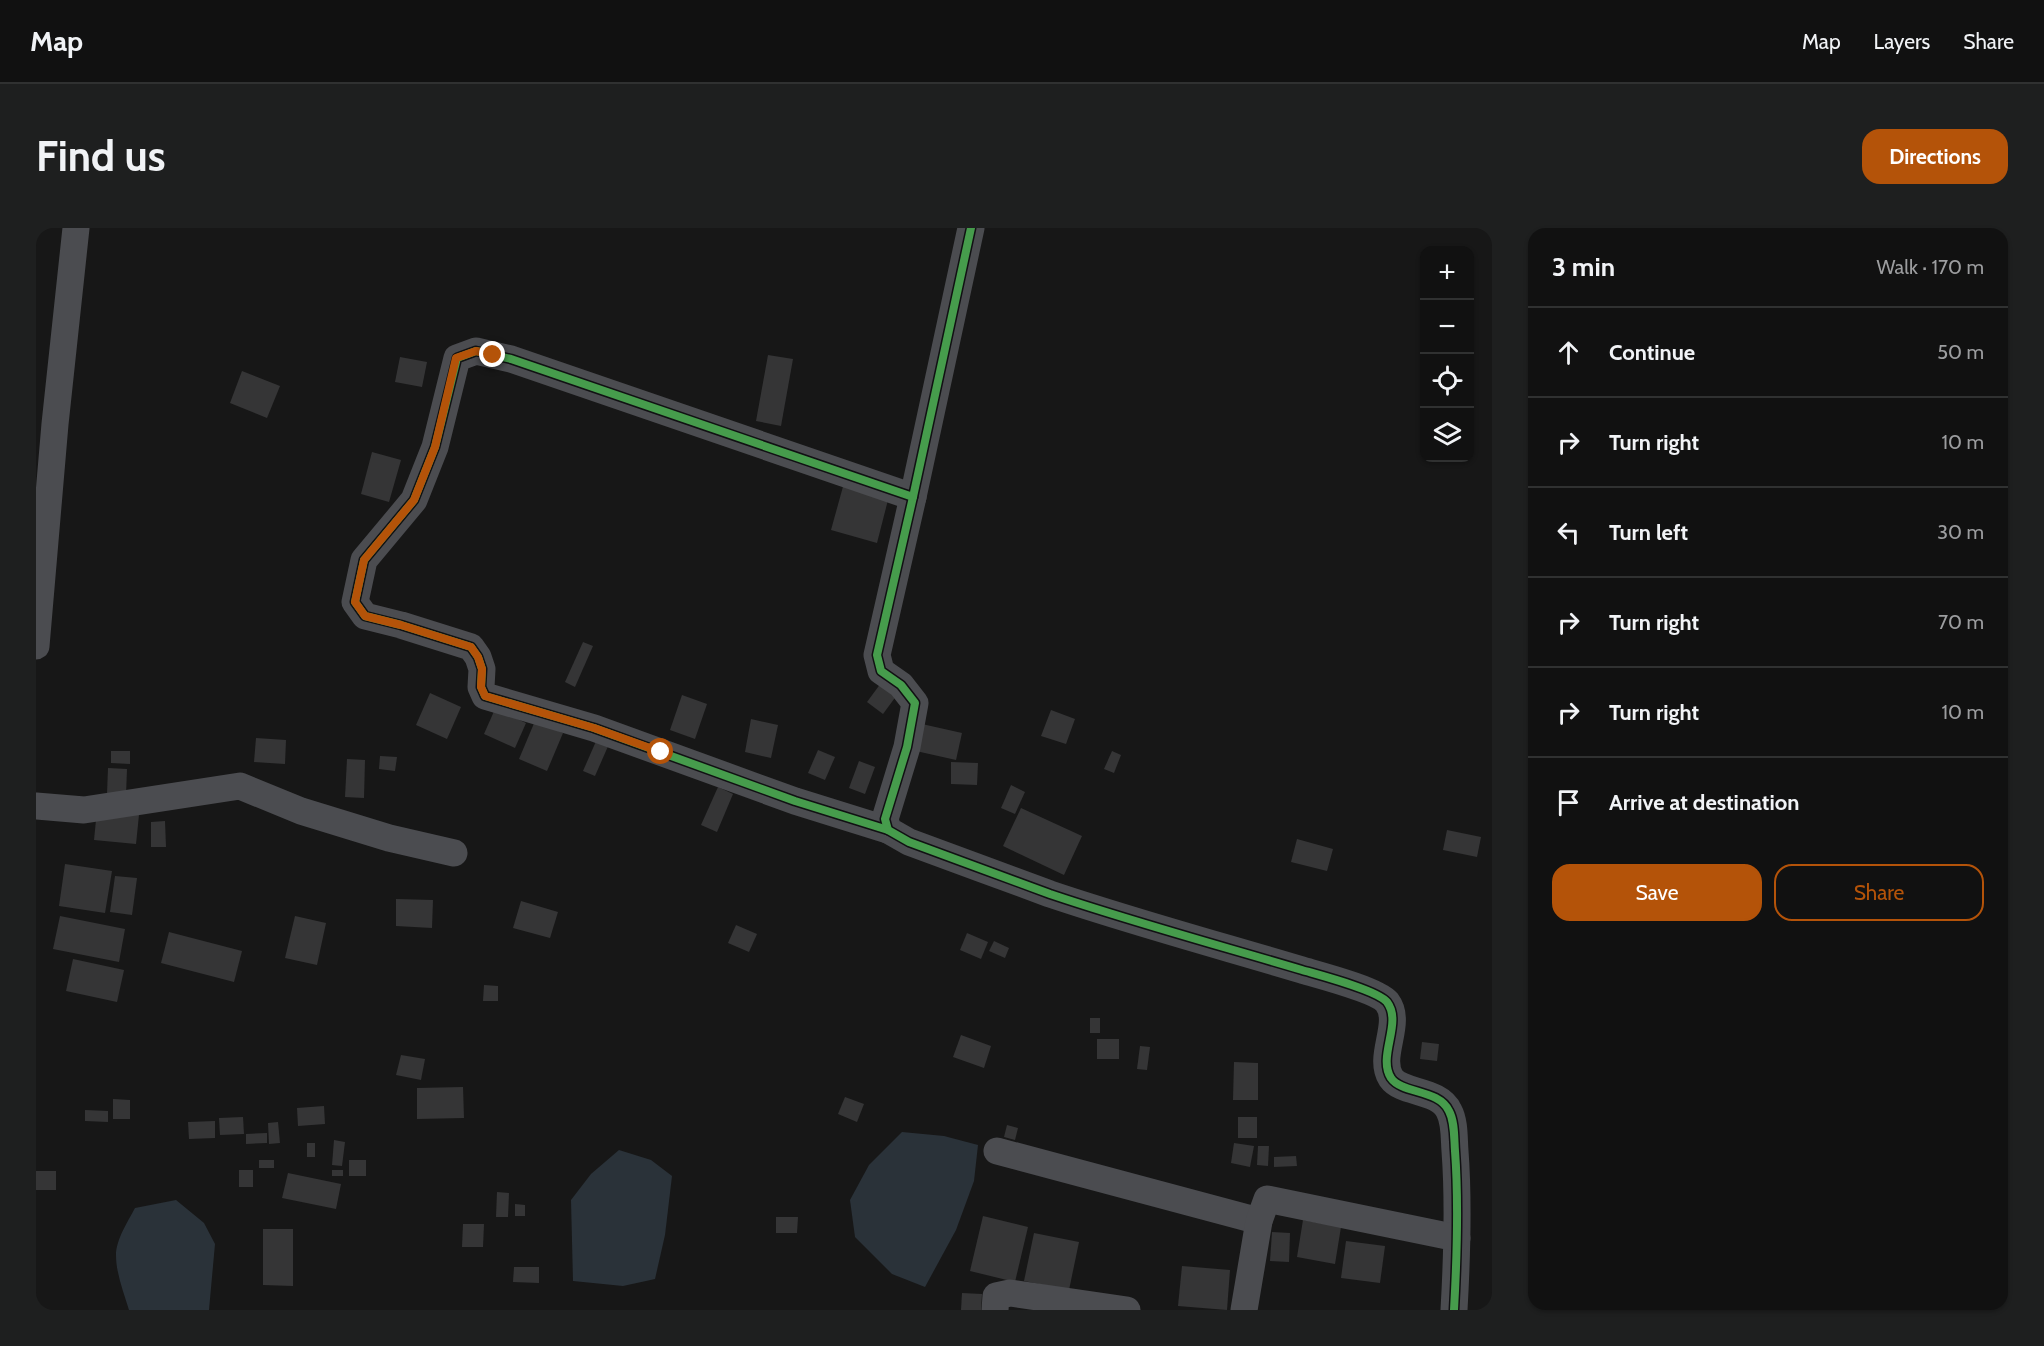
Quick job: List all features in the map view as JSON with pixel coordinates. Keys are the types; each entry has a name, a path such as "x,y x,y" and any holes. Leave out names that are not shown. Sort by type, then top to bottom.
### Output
{"street":[{"path":"36,646 55,424 76,228"},
{"path":"888,830 885,819 907,747 915,703 901,685 881,671 877,655 971,228"},
{"path":"913,497 511,359 476,351 456,358 435,447 414,500 364,560 355,602 365,616 471,647 482,669 481,687 485,696 594,728 795,801 888,830 909,842 1051,894 1306,971 1374,994 1386,1002 1391,1012 1388,1070 1392,1080 1424,1092 1442,1102 1449,1110 1453,1129 1458,1191 1454,1310"},
{"path":"36,806 84,810 240,786 312,814 389,838 454,853"},
{"path":"998,1151 1259,1221"},
{"path":"1244,1310 1259,1221 1267,1199 1457,1238"},
{"path":"995,1310 996,1296 1010,1293 1127,1310"}],"shaded area":[{"path":"902,1132 944,1136 978,1145 974,1181 956,1230 925,1287 892,1274 855,1237 850,1200 869,1165"},
{"path":"619,1150 651,1160 672,1176 665,1235 655,1279 623,1286 573,1281 571,1200 591,1174"},
{"path":"176,1200 204,1223 215,1244 209,1310 129,1310 116,1262 120,1237 135,1208"}],"building":[{"path":"768,355 793,359 781,426 756,421"},
{"path":"400,357 427,362 422,387 395,382"},
{"path":"242,371 280,386 267,418 230,403"},
{"path":"372,452 401,460 389,502 361,494"},
{"path":"844,483 889,496 877,543 831,530"},
{"path":"583,642 593,646 575,687 565,682"},
{"path":"881,683 897,695 883,714 867,702"},
{"path":"430,693 461,707 447,739 416,725"},
{"path":"682,695 707,704 695,739 670,730"},
{"path":"495,709 526,723 515,748 484,734"},
{"path":"1051,710 1075,719 1066,744 1041,736"},
{"path":"751,719 778,725 771,758 745,752"},
{"path":"535,721 563,733 547,771 519,759"},
{"path":"922,724 962,733 956,760 916,751"},
{"path":"256,738 286,740 285,764 254,762"},
{"path":"597,739 609,744 595,776 583,771"},
{"path":"818,750 835,757 825,780 808,773"},
{"path":"111,751 130,751 130,764 111,763"},
{"path":"1112,751 1121,755 1114,773 1104,769"},
{"path":"380,756 397,757 395,771 379,769"},
{"path":"347,759 365,760 364,798 345,797"},
{"path":"859,761 875,767 865,794 849,788"},
{"path":"951,762 978,763 977,785 951,784"},
{"path":"108,768 127,769 126,795 107,794"},
{"path":"1011,785 1025,792 1015,814 1001,808"},
{"path":"718,787 733,794 717,832 701,825"},
{"path":"1021,808 1082,836 1064,875 1003,846"},
{"path":"97,810 139,815 136,844 94,840"},
{"path":"165,821 166,847 151,847 151,822"},
{"path":"1447,830 1481,837 1477,857 1443,850"},
{"path":"1297,839 1333,849 1327,871 1291,862"},
{"path":"65,864 112,871 105,913 59,906"},
{"path":"115,876 137,878 132,915 110,912"},
{"path":"396,899 433,900 432,928 396,926"},
{"path":"521,901 558,912 550,938 513,928"},
{"path":"60,916 125,929 119,962 53,949"},
{"path":"295,916 326,923 317,965 285,958"},
{"path":"736,925 757,934 749,952 728,943"},
{"path":"169,932 242,951 234,982 161,963"},
{"path":"967,933 988,942 981,959 960,950"},
{"path":"994,941 1009,948 1005,958 989,951"},
{"path":"73,959 124,970 117,1002 66,991"},
{"path":"484,985 498,986 498,1001 483,1001"},
{"path":"1090,1018 1100,1018 1100,1033 1090,1033"},
{"path":"961,1035 991,1046 984,1068 953,1057"},
{"path":"1097,1039 1119,1039 1119,1059 1097,1059"},
{"path":"1422,1042 1439,1044 1437,1061 1420,1059"},
{"path":"1140,1046 1150,1047 1147,1070 1137,1069"},
{"path":"401,1055 425,1059 421,1080 396,1075"},
{"path":"1234,1062 1258,1063 1258,1100 1233,1100"},
{"path":"463,1087 464,1118 417,1119 417,1088"},
{"path":"845,1097 864,1104 857,1122 838,1114"},
{"path":"113,1099 130,1100 130,1119 113,1119"},
{"path":"324,1106 325,1124 298,1126 297,1108"},
{"path":"85,1110 108,1111 108,1122 85,1121"},
{"path":"243,1117 244,1134 220,1135 219,1118"},
{"path":"1238,1117 1257,1117 1257,1138 1238,1138"},
{"path":"215,1121 215,1138 189,1139 188,1122"},
{"path":"278,1122 280,1143 269,1144 268,1123"},
{"path":"1007,1125 1018,1128 1015,1140 1004,1137"},
{"path":"267,1133 267,1143 246,1144 246,1134"},
{"path":"334,1140 345,1142 342,1166 332,1165"},
{"path":"307,1143 315,1143 315,1157 307,1157"},
{"path":"1234,1143 1254,1146 1250,1167 1231,1163"},
{"path":"1258,1146 1269,1146 1268,1166 1257,1165"},
{"path":"1296,1156 1297,1166 1274,1167 1274,1157"},
{"path":"259,1160 274,1160 274,1168 259,1168"},
{"path":"349,1160 366,1160 366,1176 349,1176"},
{"path":"239,1170 253,1170 253,1187 239,1187"},
{"path":"332,1170 343,1170 343,1176 332,1176"},
{"path":"36,1171 56,1171 56,1190 36,1190"},
{"path":"288,1173 341,1184 336,1209 282,1198"},
{"path":"497,1192 509,1193 508,1217 496,1217"},
{"path":"515,1204 525,1205 525,1216 515,1216"},
{"path":"983,1216 1028,1227 1015,1282 970,1271"},
{"path":"776,1217 798,1217 797,1233 776,1233"},
{"path":"1303,1220 1341,1227 1335,1264 1297,1257"},
{"path":"463,1224 484,1224 483,1247 462,1247"},
{"path":"263,1229 293,1229 293,1286 263,1285"},
{"path":"1272,1232 1290,1233 1289,1262 1270,1261"},
{"path":"1034,1233 1079,1242 1069,1290 1024,1281"},
{"path":"1346,1241 1385,1246 1380,1283 1341,1278"},
{"path":"1182,1266 1230,1270 1227,1310 1178,1306"},
{"path":"514,1267 539,1267 539,1283 513,1282"},
{"path":"962,1293 982,1294 981,1310 961,1310"}],"cycle path":[{"path":"971,228 877,655 881,671 901,685 915,703 907,747 885,819 888,830 909,842 1050,894 1347,983 1381,997 1387,1002 1392,1020 1387,1060 1387,1069 1391,1078 1403,1087 1437,1099 1444,1104 1452,1120 1457,1211 1454,1310"},
{"path":"888,830 795,801 594,728 485,696 481,687 482,669 471,647 365,616 355,602 364,560 414,500 435,447 457,358 476,351 511,359 913,497"}],"route":[{"path":"493,355 476,351 456,358 435,447 414,500 364,560 355,602 365,616 471,647 482,669 481,687 485,696 594,728 661,752"}]}
